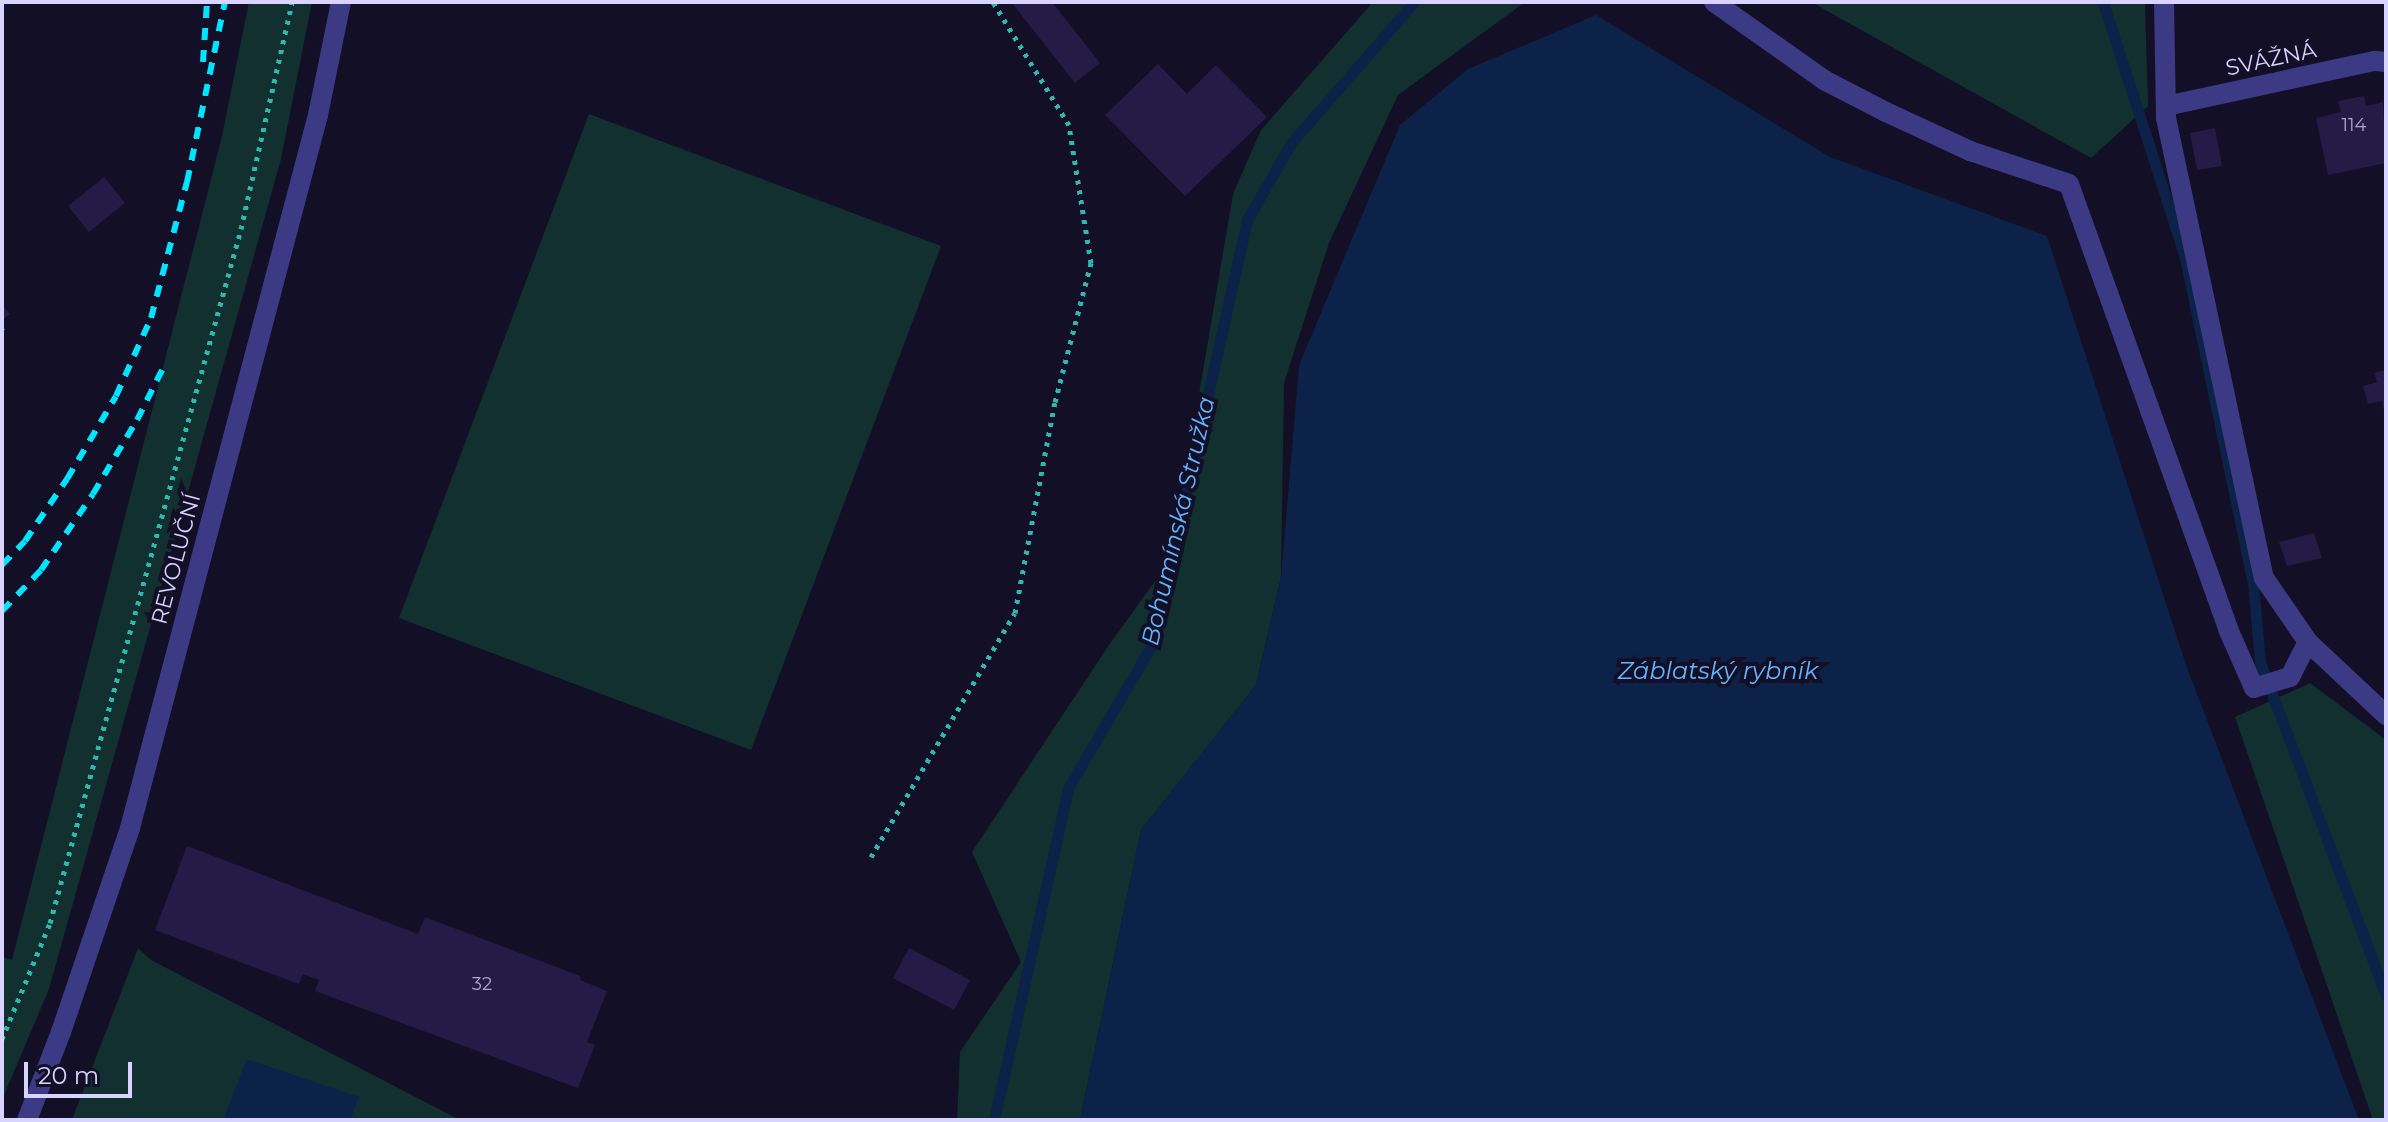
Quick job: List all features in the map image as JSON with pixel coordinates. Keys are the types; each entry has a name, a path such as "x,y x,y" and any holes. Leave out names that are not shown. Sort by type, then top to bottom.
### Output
{"street":[{"name":"REVOLUČNÍ","path":"27,1120 61,1032 130,828 318,115 341,2"},
{"path":"1714,2 1824,80 1886,112 1970,151 2069,184 2223,614 2254,688 2290,677 2308,642"},
{"path":"2164,2 2166,106 2264,578 2308,642 2386,715"},
{"name":"SVÁŽNÁ","path":"2166,106 2375,61 2386,62"}],"path":[{"path":"2,1039 54,908 241,229 292,2"},
{"path":"871,857 1015,613 1055,402 1091,263 1069,125 993,2"}],"green space":[{"path":"249,2 312,2 281,159 49,989 2,1100 2,957 12,960 222,136"},
{"path":"1373,2 1525,2 1398,95 1329,243 1284,383 1281,577 1256,685 1141,830 1080,1120 957,1120 960,1052 1021,962 972,852 1109,645 1171,559 1233,194 1261,130"},
{"path":"1811,2 2145,2 2148,106 2091,158"},
{"path":"589,114 941,246 751,750 399,618"},
{"path":"2310,683 2386,740 2386,1120 2373,1120 2235,717"},
{"path":"138,948 151,960 460,1120 72,1120"}],"water":[{"name":"Záblatský rybník","path":"1596,15 1830,157 2047,236 2185,662 2359,1120 1080,1120 1141,830 1256,685 1281,577 1299,365 1400,125 1468,69"},
{"path":"247,1059 359,1097 350,1120 223,1120"}],"building":[{"path":"1011,2 1052,2 1100,63 1075,83"},
{"path":"1158,64 1187,94 1216,65 1267,117 1185,196 1105,115"},
{"path":"2364,96 2366,106 2383,102 2386,163 2328,175 2316,118 2341,112 2338,101"},
{"path":"2215,128 2222,166 2197,170 2190,133"},
{"path":"104,177 125,203 89,232 68,206"},
{"path":"2,304 10,314 2,320"},
{"path":"2386,370 2385,415 2382,401 2368,404 2363,386 2377,382 2374,373"},
{"path":"2314,533 2322,558 2287,566 2279,542"},
{"path":"187,846 418,934 425,917 580,976 580,980 607,991 587,1042 595,1045 578,1088 315,991 319,980 303,974 299,984 155,930"},
{"path":"909,948 970,980 954,1010 893,978"}],"waterway":[{"name":"Bohumínská Stružka","path":"994,1120 1068,788 1152,645 1247,220 1291,143 1414,2"},
{"path":"2103,2 2185,258 2253,583 2260,662 2386,996"}],"railway":[{"path":"203,62 207,2"},
{"path":"2,565 25,541 67,479 116,396 151,318 187,182 225,2"},
{"path":"2,611 41,570 93,494 137,420 164,366"}]}
